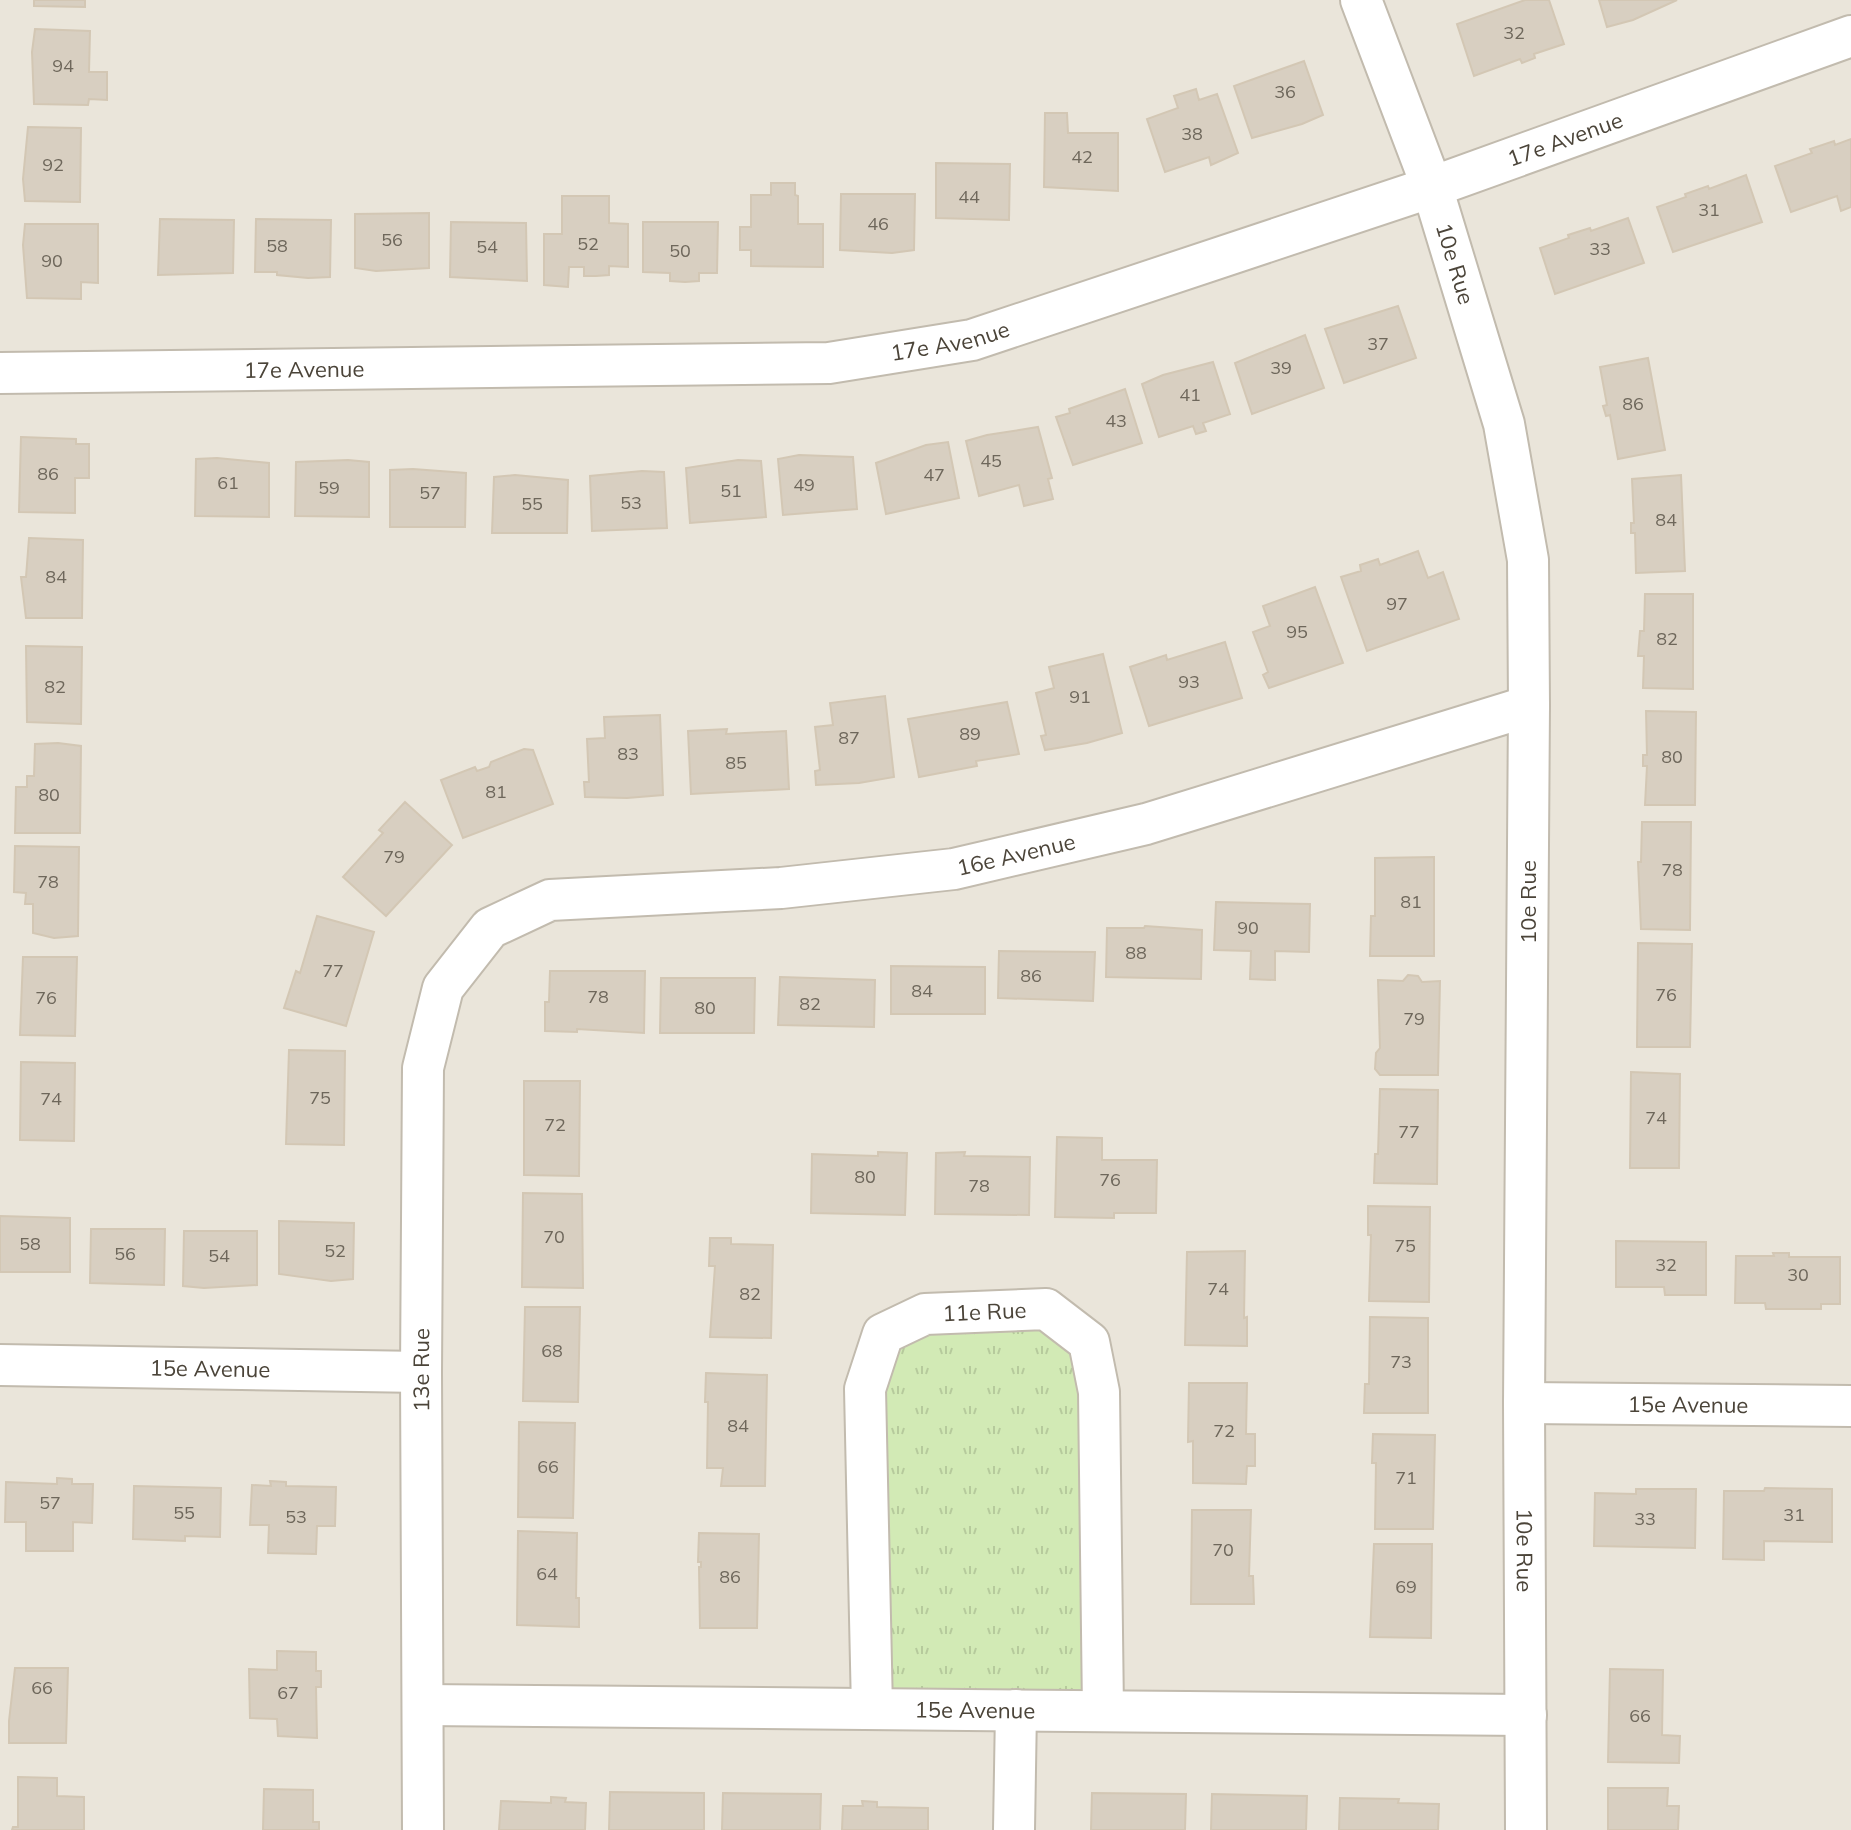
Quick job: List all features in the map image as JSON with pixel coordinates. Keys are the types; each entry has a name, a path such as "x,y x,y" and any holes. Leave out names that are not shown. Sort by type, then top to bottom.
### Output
{"street":[{"name":"10e Rue","path":"1361,0 1432,187 1504,424 1528,560 1524,1403 1526,1830"},
{"name":"17e Avenue","path":"0,373 829,363 972,340 1432,187 1851,36"},
{"name":"16e Avenue","path":"490,928 550,900 781,888 954,869 1146,824 1529,706"},
{"name":"13e Rue","path":"423,1830 423,1068 443,988 490,928"},
{"name":"11e Rue","path":"872,1709 865,1389 883,1334 925,1314 1046,1309 1089,1342 1099,1392 1103,1711"},
{"name":"15e Avenue","path":"0,1365 421,1372"},
{"name":"15e Avenue","path":"1524,1403 1851,1406"},
{"name":"15e Avenue","path":"423,1705 1526,1715"},
{"path":"1014,1830 1016,1710"}],"shaded area":[{"path":"0,0 1851,0 1851,1830 0,1830"}],"green space":[{"path":"1046,1309 1081,1336 1103,1711 872,1709 883,1334"}],"building":[{"path":"34,0 85,0 85,7 34,6"},
{"path":"1525,0 1549,0 1564,44 1534,54 1535,58 1522,63 1520,59 1474,76 1457,24"},
{"path":"1599,0 1677,0 1633,20 1607,27"},
{"path":"35,29 90,31 89,72 107,72 107,100 89,99 88,105 34,104 32,52"},
{"path":"1304,61 1323,115 1252,138 1234,86"},
{"path":"1196,89 1199,100 1217,94 1238,153 1211,165 1209,157 1165,172 1147,119 1178,108 1174,96"},
{"path":"1045,113 1067,113 1068,133 1118,133 1118,191 1044,187"},
{"path":"28,127 81,128 80,202 25,201 23,179"},
{"path":"1851,139 1851,207 1841,211 1837,196 1791,212 1775,166 1812,153 1810,149"},
{"path":"936,163 1010,164 1009,220 936,218"},
{"path":"1746,175 1762,222 1673,252 1657,207 1686,197 1685,194"},
{"path":"771,183 795,183 798,224 823,224 823,267 751,266 751,250 740,250 740,227 751,227 751,195 771,195"},
{"path":"841,194 915,194 914,250 892,253 840,250"},
{"path":"562,196 609,196 609,223 628,224 628,267 609,266 609,275 584,276 584,267 569,267 568,287 544,285 544,234 562,234"},
{"path":"429,213 429,268 376,271 355,268 355,214"},
{"path":"1628,218 1644,263 1555,294 1540,248 1569,238 1568,235 1590,228 1591,231"},
{"path":"160,219 234,220 233,273 158,275"},
{"path":"256,219 331,220 330,277 308,278 277,275 277,272 255,272"},
{"path":"451,222 526,223 527,281 450,277"},
{"path":"643,222 718,222 717,273 699,273 699,281 685,282 670,281 670,273 643,272"},
{"path":"25,224 98,224 98,283 81,282 81,299 27,298 23,245"},
{"path":"1398,306 1416,358 1344,383 1325,329"},
{"path":"1305,335 1324,388 1252,414 1235,363"},
{"path":"1648,358 1665,450 1618,459 1610,415 1606,416 1603,406 1607,405 1600,367"},
{"path":"1213,362 1230,414 1203,423 1206,431 1196,434 1193,426 1159,437 1142,384"},
{"path":"1125,389 1142,443 1073,465 1056,417 1070,413 1069,409"},
{"path":"1038,427 1052,478 1048,479 1053,499 1024,506 1019,485 979,496 966,441"},
{"path":"21,437 76,439 76,444 89,444 89,478 75,478 75,513 19,512"},
{"path":"948,442 959,498 886,514 876,463 926,445"},
{"path":"799,455 853,457 857,509 783,515 778,459"},
{"path":"196,459 269,463 269,517 195,516"},
{"path":"738,460 761,461 766,517 690,523 686,468"},
{"path":"296,462 369,462 369,517 295,516"},
{"path":"390,470 466,473 465,527 390,527"},
{"path":"664,472 667,528 592,531 590,476"},
{"path":"515,475 568,480 567,533 492,533 494,477"},
{"path":"1681,475 1685,571 1636,573 1635,533 1631,533 1631,523 1634,523 1632,479"},
{"path":"29,538 83,540 82,618 26,618 21,577 26,577"},
{"path":"1418,551 1428,578 1443,572 1459,619 1367,651 1341,577 1361,571 1360,565 1378,559 1380,565"},
{"path":"1315,587 1343,663 1269,688 1263,675 1268,672 1253,632 1270,626 1263,606"},
{"path":"1645,594 1693,594 1693,689 1643,688 1644,656 1638,656 1640,631 1644,631"},
{"path":"1225,642 1242,698 1149,726 1130,667 1166,655 1167,660"},
{"path":"26,646 82,647 81,724 27,722"},
{"path":"1103,654 1122,733 1045,750 1041,736 1046,735 1036,693 1054,688 1049,667"},
{"path":"885,696 894,777 816,785 815,771 820,770 815,727 833,725 830,703"},
{"path":"1007,702 1019,754 976,761 977,766 919,777 908,719"},
{"path":"1646,711 1696,712 1695,805 1645,805 1647,766 1643,766 1643,755 1647,755"},
{"path":"660,715 663,795 585,797 584,782 589,782 587,739 605,738 604,717"},
{"path":"727,729 726,734 786,731 789,789 691,794 688,731"},
{"path":"35,744 81,746 80,833 15,833 16,787 27,787 27,776 34,776"},
{"path":"524,749 533,750 553,804 463,838 441,780 475,767 477,771 489,767 491,762"},
{"path":"405,802 452,845 386,916 343,877 383,833 379,830"},
{"path":"1642,822 1691,822 1690,930 1641,929 1638,862 1641,862"},
{"path":"15,846 79,847 78,936 54,938 33,933 33,904 25,904 26,893 14,892"},
{"path":"1434,857 1434,956 1370,956 1371,916 1375,916 1375,858"},
{"path":"1216,902 1310,904 1309,952 1275,951 1275,980 1250,979 1251,951 1214,950"},
{"path":"317,916 374,932 346,1026 284,1008 296,971 300,973"},
{"path":"1145,926 1202,930 1201,979 1106,977 1107,928"},
{"path":"1638,943 1692,944 1690,1047 1637,1047"},
{"path":"999,951 1095,952 1093,1001 998,998"},
{"path":"23,957 77,957 75,1036 20,1035"},
{"path":"891,966 985,967 985,1014 891,1014"},
{"path":"550,971 645,971 644,1033 577,1029 577,1032 545,1031 545,1002 549,1002"},
{"path":"1408,975 1418,976 1422,982 1440,981 1438,1075 1380,1075 1375,1069 1376,1053 1380,1048 1378,980 1403,981"},
{"path":"780,977 875,980 874,1027 778,1025"},
{"path":"661,978 755,978 754,1033 660,1033"},
{"path":"289,1050 345,1051 344,1145 286,1144"},
{"path":"21,1062 75,1063 74,1141 20,1140"},
{"path":"1631,1072 1680,1074 1679,1168 1630,1168"},
{"path":"524,1081 580,1081 579,1176 524,1175"},
{"path":"1380,1089 1438,1090 1437,1184 1374,1183"},
{"path":"1057,1137 1102,1138 1102,1160 1157,1160 1156,1213 1114,1213 1114,1218 1055,1217"},
{"path":"878,1152 907,1153 905,1215 811,1213 812,1154 878,1156"},
{"path":"965,1152 964,1156 1030,1157 1029,1215 935,1214 936,1153"},
{"path":"523,1193 582,1194 583,1288 522,1287"},
{"path":"1368,1206 1430,1207 1429,1302 1369,1301 1371,1235 1368,1235"},
{"path":"0,1216 70,1218 70,1272 0,1272"},
{"path":"279,1221 354,1223 353,1279 331,1281 279,1274"},
{"path":"91,1229 165,1229 164,1285 90,1283"},
{"path":"184,1231 257,1231 257,1285 183,1286"},
{"path":"710,1238 731,1238 731,1244 773,1245 771,1338 710,1337 715,1266 709,1266"},
{"path":"1616,1241 1706,1242 1706,1295 1665,1295 1664,1287 1616,1287"},
{"path":"1245,1251 1244,1318 1247,1317 1247,1346 1185,1345 1187,1252"},
{"path":"1773,1253 1789,1253 1789,1257 1840,1257 1840,1304 1821,1304 1821,1309 1766,1309 1765,1303 1735,1303 1736,1256 1774,1256"},
{"path":"525,1307 580,1307 578,1402 523,1401"},
{"path":"1370,1317 1428,1318 1428,1413 1364,1413 1365,1384 1369,1384"},
{"path":"706,1373 767,1375 765,1486 721,1486 723,1468 707,1468"},
{"path":"1189,1383 1247,1383 1246,1434 1255,1434 1255,1466 1247,1466 1246,1484 1193,1483 1193,1441 1188,1442"},
{"path":"519,1422 575,1423 573,1518 518,1517"},
{"path":"1373,1434 1435,1435 1433,1529 1375,1529"},
{"path":"57,1478 72,1479 72,1484 93,1484 92,1523 73,1522 73,1551 26,1551 26,1522 5,1522 6,1482 57,1484"},
{"path":"270,1481 286,1482 286,1486 336,1487 335,1526 317,1526 316,1554 268,1553 269,1525 250,1525 252,1485 271,1486"},
{"path":"134,1486 221,1488 220,1537 185,1536 185,1541 133,1539"},
{"path":"1765,1488 1832,1489 1832,1542 1764,1541 1764,1560 1723,1559 1724,1491 1764,1491"},
{"path":"1636,1489 1696,1489 1695,1548 1594,1546 1595,1493 1636,1494"},
{"path":"1192,1510 1251,1510 1249,1576 1253,1576 1254,1604 1191,1604"},
{"path":"518,1531 577,1533 579,1627 517,1625"},
{"path":"699,1533 759,1534 757,1628 700,1628"},
{"path":"1374,1544 1432,1544 1431,1638 1370,1637"},
{"path":"277,1651 316,1652 316,1671 321,1671 321,1687 316,1687 317,1738 278,1736 277,1719 250,1718 249,1669 277,1670"},
{"path":"15,1668 68,1668 66,1743 9,1743"},
{"path":"1610,1669 1663,1670 1662,1735 1680,1736 1679,1763 1608,1762"},
{"path":"18,1777 57,1778 57,1796 84,1797 84,1830 12,1830 18,1827"},
{"path":"1608,1788 1668,1788 1667,1806 1679,1806 1678,1830 1608,1830"},
{"path":"264,1789 313,1790 313,1822 319,1822 319,1830 263,1830"},
{"path":"610,1792 704,1793 704,1830 609,1830"},
{"path":"723,1793 821,1794 820,1830 722,1830"},
{"path":"1092,1793 1186,1794 1185,1830 1091,1830"},
{"path":"1212,1794 1307,1796 1306,1830 1211,1830"},
{"path":"551,1797 566,1798 565,1802 586,1803 585,1830 499,1830 501,1801 551,1803"},
{"path":"1340,1798 1399,1799 1398,1803 1439,1804 1438,1830 1339,1830"},
{"path":"862,1801 877,1802 877,1807 928,1808 928,1830 842,1830 843,1806 863,1806"}]}
